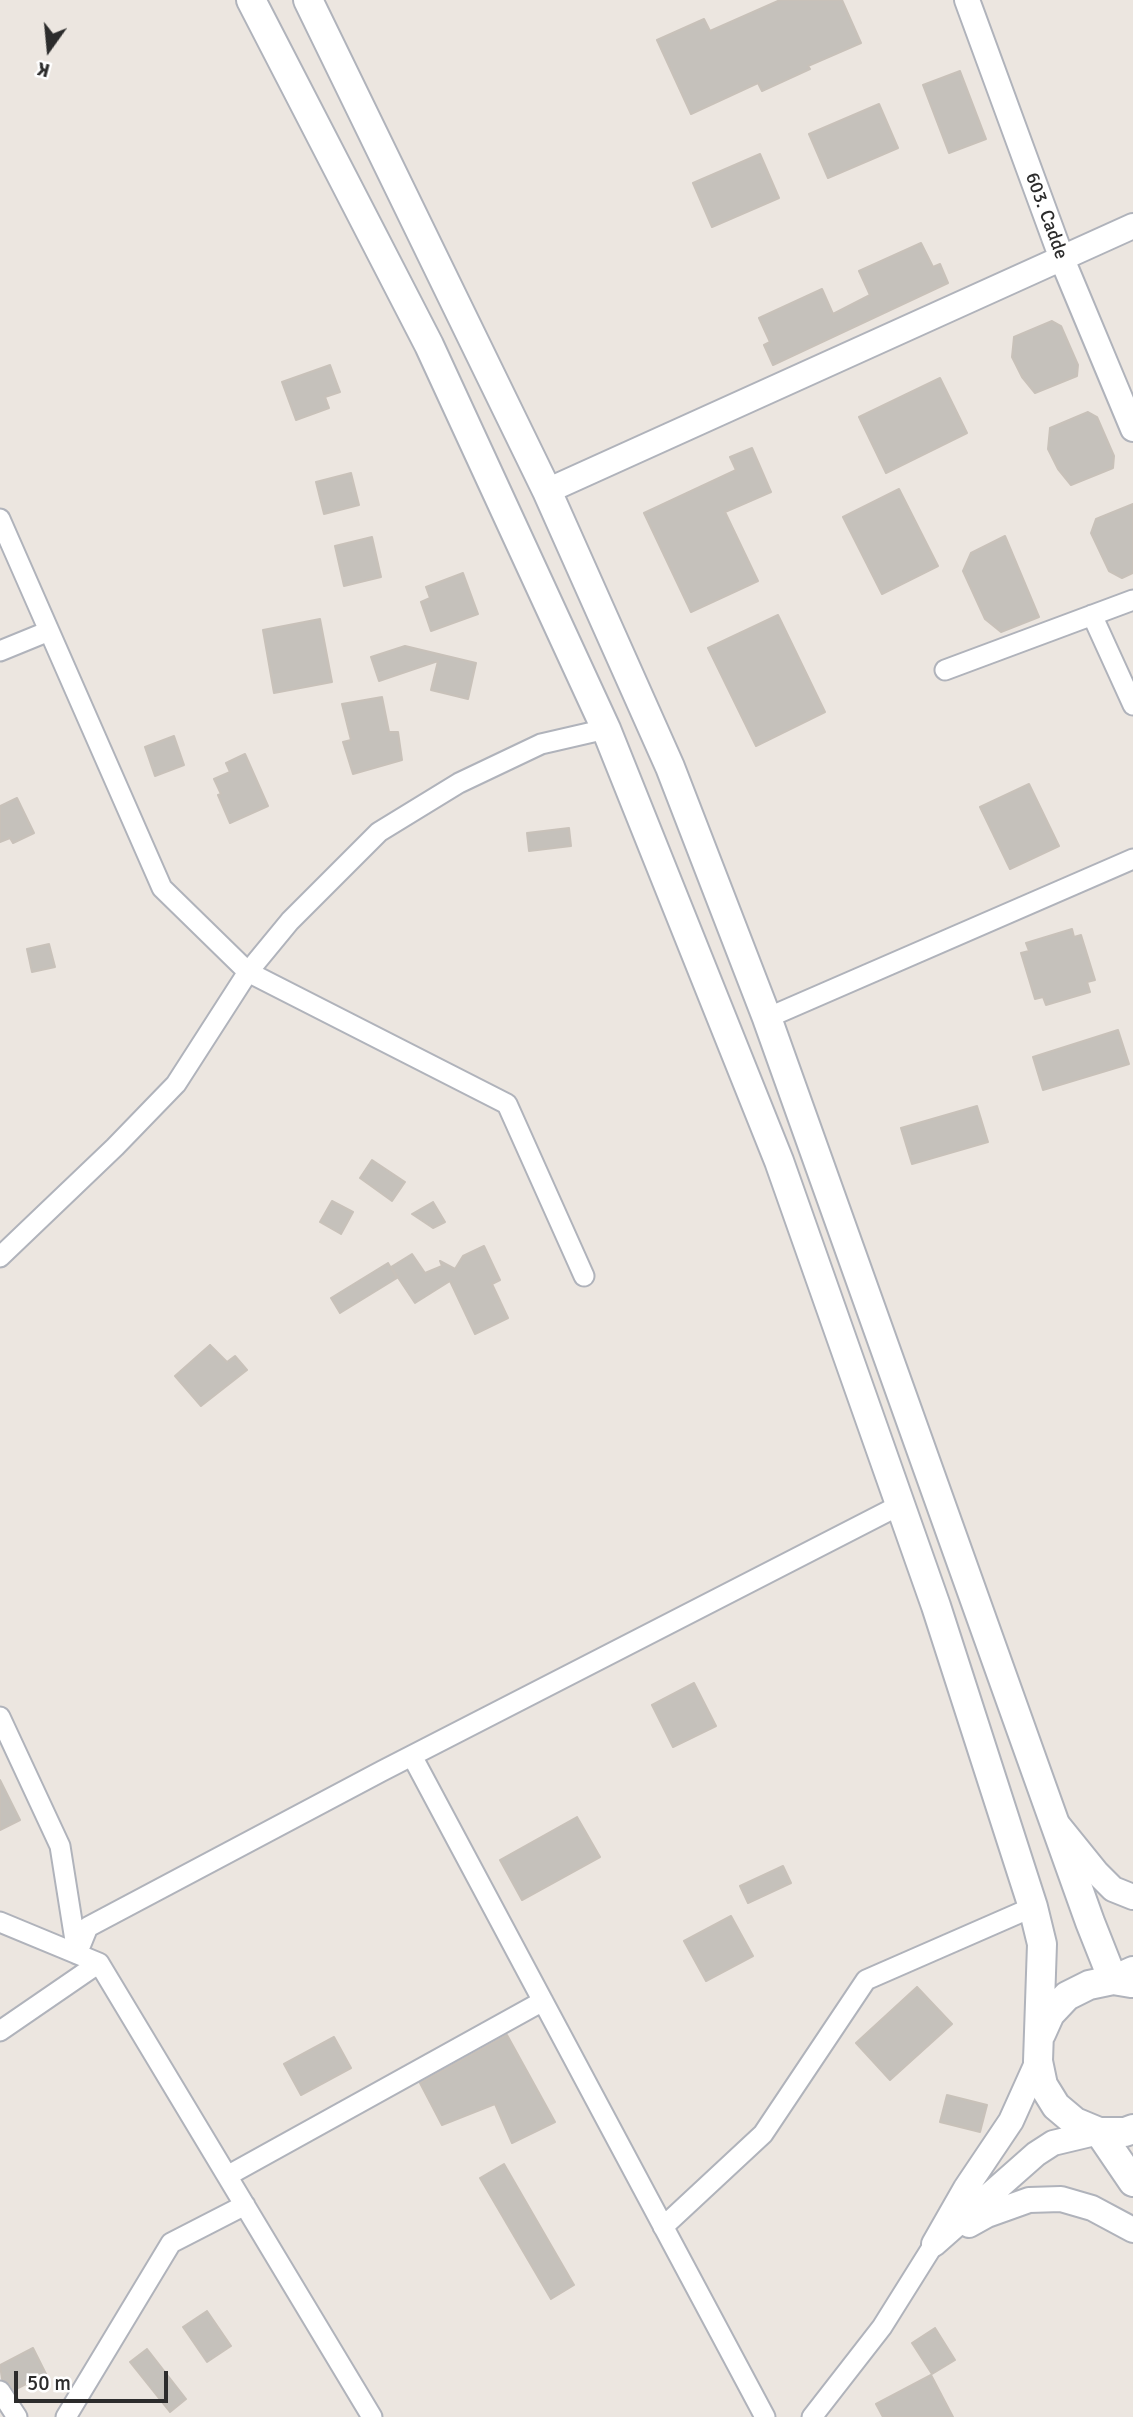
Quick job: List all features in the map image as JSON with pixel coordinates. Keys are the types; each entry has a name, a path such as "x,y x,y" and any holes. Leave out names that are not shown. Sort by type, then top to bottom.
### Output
{"main road":[{"path":"251,0 429,345 606,729 779,1161 936,1606 1033,1908 1042,1944 1039,2049 1043,2085 1056,2106 1075,2122 1099,2132 1125,2132 1133,2129"},
{"path":"308,0 547,491 670,767 767,1018 1054,1819 1126,1978 1089,1984 1067,1996 1051,2014 1039,2049"},
{"path":"1099,2132 1133,2182"}],"street":[{"name":"603. Cadde","path":"967,0 1062,259 1133,429"},
{"path":"547,491 1133,226"},
{"path":"0,519 162,888 248,972 507,1104 584,1276"},
{"path":"946,670 1133,600"},
{"path":"1092,615 1133,705"},
{"path":"0,651 49,631"},
{"path":"0,1257 115,1147 176,1084 248,972 290,921 379,832 459,782 541,744 606,729"},
{"path":"767,1018 1133,859"},
{"path":"77,1954 88,1927 412,1756 900,1506"},
{"path":"0,1717 60,1846 77,1954"},
{"path":"412,1756 765,2417"},
{"path":"1054,1819 1113,1889 1133,1897"},
{"path":"663,2227 763,2134 866,1980 1033,1908"},
{"path":"0,1922 99,1963 372,2417"},
{"path":"0,2031 99,1963"},
{"path":"227,2176 543,2001"},
{"path":"812,2417 882,2327 966,2188 1011,2121 1039,2049"},
{"path":"934,2244 1053,2143 1099,2132"},
{"path":"934,2244 987,2215 1029,2200 1061,2199 1092,2207 1133,2230"},
{"path":"66,2417 171,2243 245,2205"},
{"path":"0,2392 17,2417"}],"building":[{"path":"780,0 842,0 861,43 808,66 810,69 762,91 758,83 691,114 657,40 704,19 710,31"},
{"path":"960,71 986,139 949,153 923,85"},
{"path":"879,104 898,148 828,178 809,134"},
{"path":"760,154 779,198 712,227 693,183"},
{"path":"921,243 933,267 940,264 948,283 773,365 764,345 770,342 759,318 822,289 833,314 870,295 859,271"},
{"path":"1052,321 1061,326 1078,365 1077,376 1035,393 1022,377 1012,357 1014,337"},
{"path":"330,365 340,392 325,397 329,408 296,420 282,382"},
{"path":"940,378 967,433 886,473 859,417"},
{"path":"1088,412 1097,417 1114,456 1113,468 1071,485 1058,469 1048,449 1050,428"},
{"path":"752,448 771,492 725,512 758,581 691,612 644,513 736,470 730,457"},
{"path":"351,473 359,505 324,514 316,482"},
{"path":"899,489 938,566 882,594 843,517"},
{"path":"1133,504 1133,573 1122,578 1109,571 1091,533 1096,519"},
{"path":"1005,536 1039,617 1001,632 985,619 963,571 971,553"},
{"path":"372,537 381,577 344,586 335,546"},
{"path":"463,573 478,614 431,631 421,602 430,598 426,587"},
{"path":"778,615 825,712 756,746 708,648"},
{"path":"320,619 332,682 274,693 263,630"},
{"path":"405,646 476,663 468,699 431,690 438,661 379,681 371,657"},
{"path":"382,697 389,732 398,732 402,760 353,774 343,742 351,740 342,704"},
{"path":"174,736 184,765 155,776 145,747"},
{"path":"245,754 268,806 230,823 214,779 230,772 226,763"},
{"path":"1029,784 1059,846 1010,869 980,807"},
{"path":"17,798 34,833 13,843 10,838 0,842 0,806"},
{"path":"569,828 571,846 529,851 527,833"},
{"path":"1072,929 1074,937 1081,935 1095,980 1087,982 1090,992 1046,1005 1043,997 1035,999 1021,953 1029,951 1026,943"},
{"path":"49,944 55,967 32,972 27,949"},
{"path":"1118,1030 1129,1064 1043,1090 1033,1057"},
{"path":"977,1106 988,1142 912,1164 901,1128"},
{"path":"372,1160 405,1182 392,1201 360,1178"},
{"path":"332,1201 353,1212 341,1234 320,1222"},
{"path":"433,1202 445,1222 433,1228 412,1214"},
{"path":"484,1246 500,1280 492,1284 508,1318 475,1334 450,1281 415,1303 391,1267 412,1254 425,1273 442,1266 440,1261 455,1269 463,1256"},
{"path":"388,1263 397,1278 340,1313 331,1298"},
{"path":"210,1345 227,1362 235,1356 247,1370 201,1406 175,1376"},
{"path":"694,1683 716,1726 673,1747 652,1705"},
{"path":"0,1780 20,1820 0,1830"},
{"path":"577,1817 600,1857 522,1900 500,1860"},
{"path":"783,1866 791,1883 748,1903 740,1886"},
{"path":"731,1916 753,1956 706,1981 684,1941"},
{"path":"917,1987 952,2024 890,2080 856,2043"},
{"path":"507,2035 555,2122 512,2143 495,2104 442,2125 420,2083"},
{"path":"334,2037 351,2068 301,2095 284,2064"},
{"path":"947,2095 987,2105 980,2132 940,2122"},
{"path":"504,2164 574,2285 551,2299 480,2178"},
{"path":"207,2311 231,2346 207,2362 183,2327"},
{"path":"935,2328 955,2360 932,2374 912,2343"},
{"path":"33,2348 46,2374 14,2390 2,2379 0,2365"},
{"path":"147,2349 186,2399 170,2412 130,2362"},
{"path":"931,2375 953,2417 883,2417 876,2404"}]}
